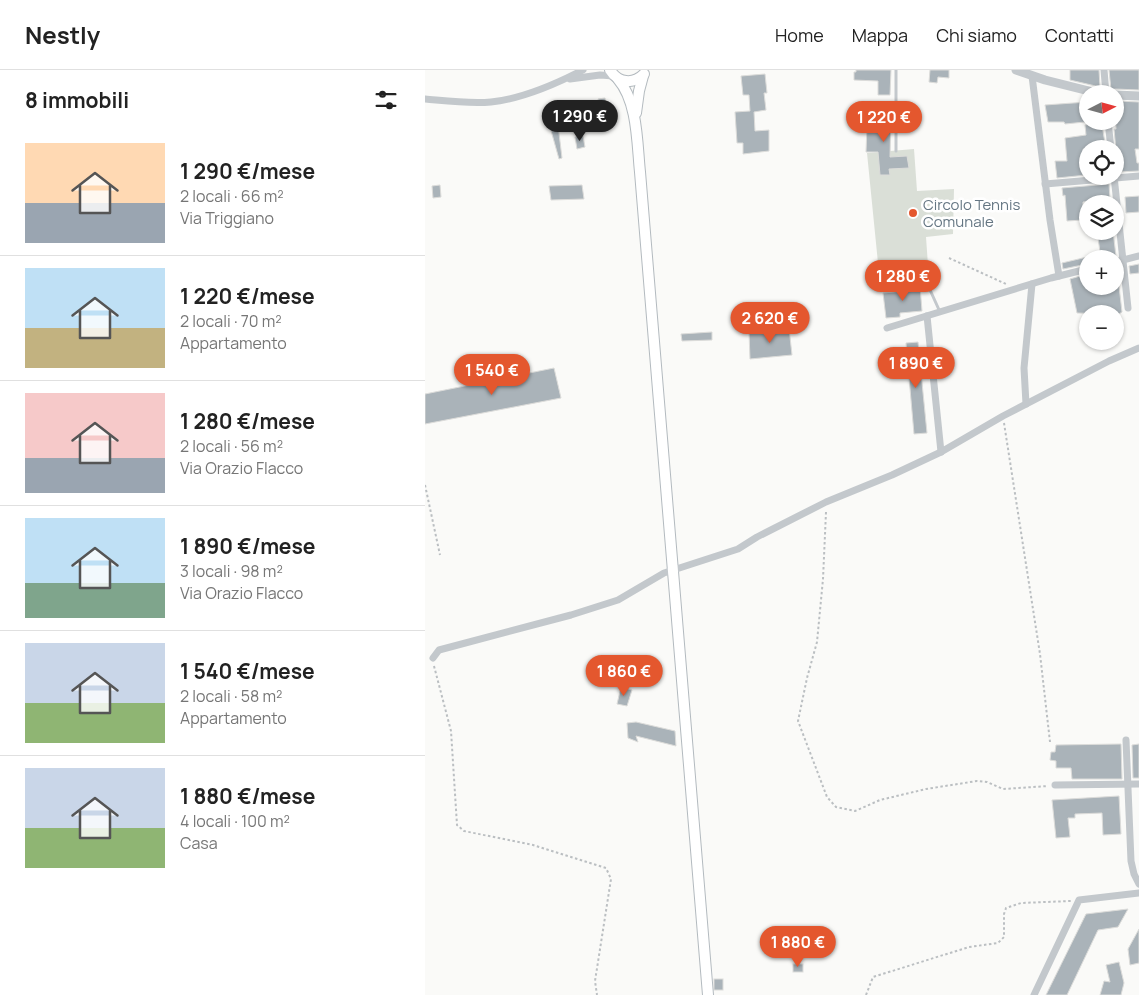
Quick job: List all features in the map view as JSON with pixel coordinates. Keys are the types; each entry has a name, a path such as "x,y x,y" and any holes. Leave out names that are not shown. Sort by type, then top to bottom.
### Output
{"main road":[{"path":"614,75 633,81 646,72"},
{"path":"635,124 639,91 646,72"},
{"path":"614,75 629,96 635,124 708,995"}],"street":[{"path":"425,99 490,102 513,99 583,70"},
{"path":"1017,70 1032,76 1079,88"},
{"path":"1104,70 1105,85"},
{"path":"560,80 614,75"},
{"path":"1032,76 1045,184 1059,276"},
{"path":"1124,95 1139,96"},
{"path":"1124,177 1139,176"},
{"path":"1045,184 1079,181"},
{"path":"1114,185 1118,250"},
{"path":"1124,260 1139,256"},
{"path":"887,328 1079,271"},
{"path":"1026,404 1024,368 1032,284"},
{"path":"1124,287 1128,308"},
{"path":"927,316 941,452"},
{"path":"433,658 439,650 571,615 618,600 663,573 739,550 757,537 826,502 892,475 941,452 1003,416 1139,348"},
{"path":"1127,740 1131,861 1139,884"},
{"path":"1055,785 1139,784"},
{"path":"1034,995 1079,900 1139,893"}],"lane":[{"path":"896,70 896,151"},
{"path":"926,281 940,312"}],"path":[{"path":"949,258 1017,289"},
{"path":"1003,416 1040,654 1050,742"},
{"path":"425,485 440,555"},
{"path":"826,502 823,579 817,642 798,721 827,797 837,807 855,811 880,800 927,789 977,781 987,782 1003,789 1055,785"},
{"path":"433,658 451,731 457,825 464,831 533,845 606,868 611,879 595,981 597,995"},
{"path":"866,995 873,977 969,947 998,943 1004,938 1004,914 1006,908 1021,903 1079,900"}],"shaded area":[{"name":"Circolo Tennis Comunale","path":"914,149 917,191 954,189 953,234 926,237 929,279 880,283 867,153"}],"building":[{"path":"856,70 891,70 890,95 878,95 878,81 854,80 854,72"},
{"path":"930,70 949,70 949,78 938,77 937,83 929,82"},
{"path":"1070,70 1099,70 1100,85 1070,80"},
{"path":"1109,70 1139,70 1139,90 1124,89 1124,85 1110,85"},
{"path":"765,74 767,93 764,93 766,110 754,112 755,131 769,130 769,151 743,154 743,143 737,143 735,112 750,111 749,95 743,95 741,76"},
{"path":"605,98 608,120 601,121 598,99"},
{"path":"1124,101 1139,102 1139,149 1135,149 1139,171 1124,172 1124,140 1115,140 1114,130 1124,130"},
{"path":"1079,103 1079,123 1065,124 1064,122 1048,122 1045,105"},
{"path":"876,108 891,108 890,157 907,156 909,168 889,169 890,175 880,175 878,152 866,152 867,125 875,124"},
{"path":"558,125 562,158 559,159 550,127"},
{"path":"1086,130 1103,130 1104,140 1079,140 1079,176 1057,178 1055,161 1067,161 1065,138 1086,135"},
{"path":"583,136 585,147 577,149 575,137"},
{"path":"440,185 441,197 433,198 432,186"},
{"path":"582,185 584,199 551,200 549,186"},
{"path":"1109,185 1110,195 1079,195 1079,220 1067,221 1065,195 1063,196 1062,188"},
{"path":"1139,196 1139,212 1126,213 1125,197"},
{"path":"1098,240 1114,240 1115,250 1100,250"},
{"path":"1079,259 1079,266 1063,269 1062,263"},
{"path":"1139,264 1139,273 1130,274 1129,266"},
{"path":"1079,276 1079,295 1120,295 1121,305 1079,305 1079,313 1077,313 1070,279"},
{"path":"920,286 922,311 900,313 900,317 886,318 883,293 906,291 905,287"},
{"path":"789,328 792,355 750,359 749,332"},
{"path":"712,332 712,340 682,341 681,334"},
{"path":"918,342 927,433 914,434 906,343"},
{"path":"554,368 561,398 425,424 425,394"},
{"path":"631,659 641,660 640,671 630,671"},
{"path":"621,687 632,690 627,706 617,704"},
{"path":"636,722 675,731 676,746 636,736 638,742 628,738 627,723"},
{"path":"1121,744 1122,779 1072,779 1071,768 1056,768 1056,761 1050,760 1051,752 1055,752 1056,745"},
{"path":"1139,744 1139,778 1133,778 1132,745"},
{"path":"1119,796 1121,834 1103,835 1102,813 1075,814 1075,818 1068,818 1070,837 1056,838 1052,800"},
{"path":"1128,909 1118,927 1098,930 1067,995 1046,995 1086,914"},
{"path":"1139,929 1139,963 1130,965 1128,949"},
{"path":"1119,962 1124,983 1121,995 1100,995 1104,981 1110,982 1106,965"},
{"path":"793,964 803,964 803,972 793,972"},
{"path":"714,979 723,979 723,990 714,990"}],"place":[{"name":"Circolo Tennis Comunale","path":"913,213"}]}
